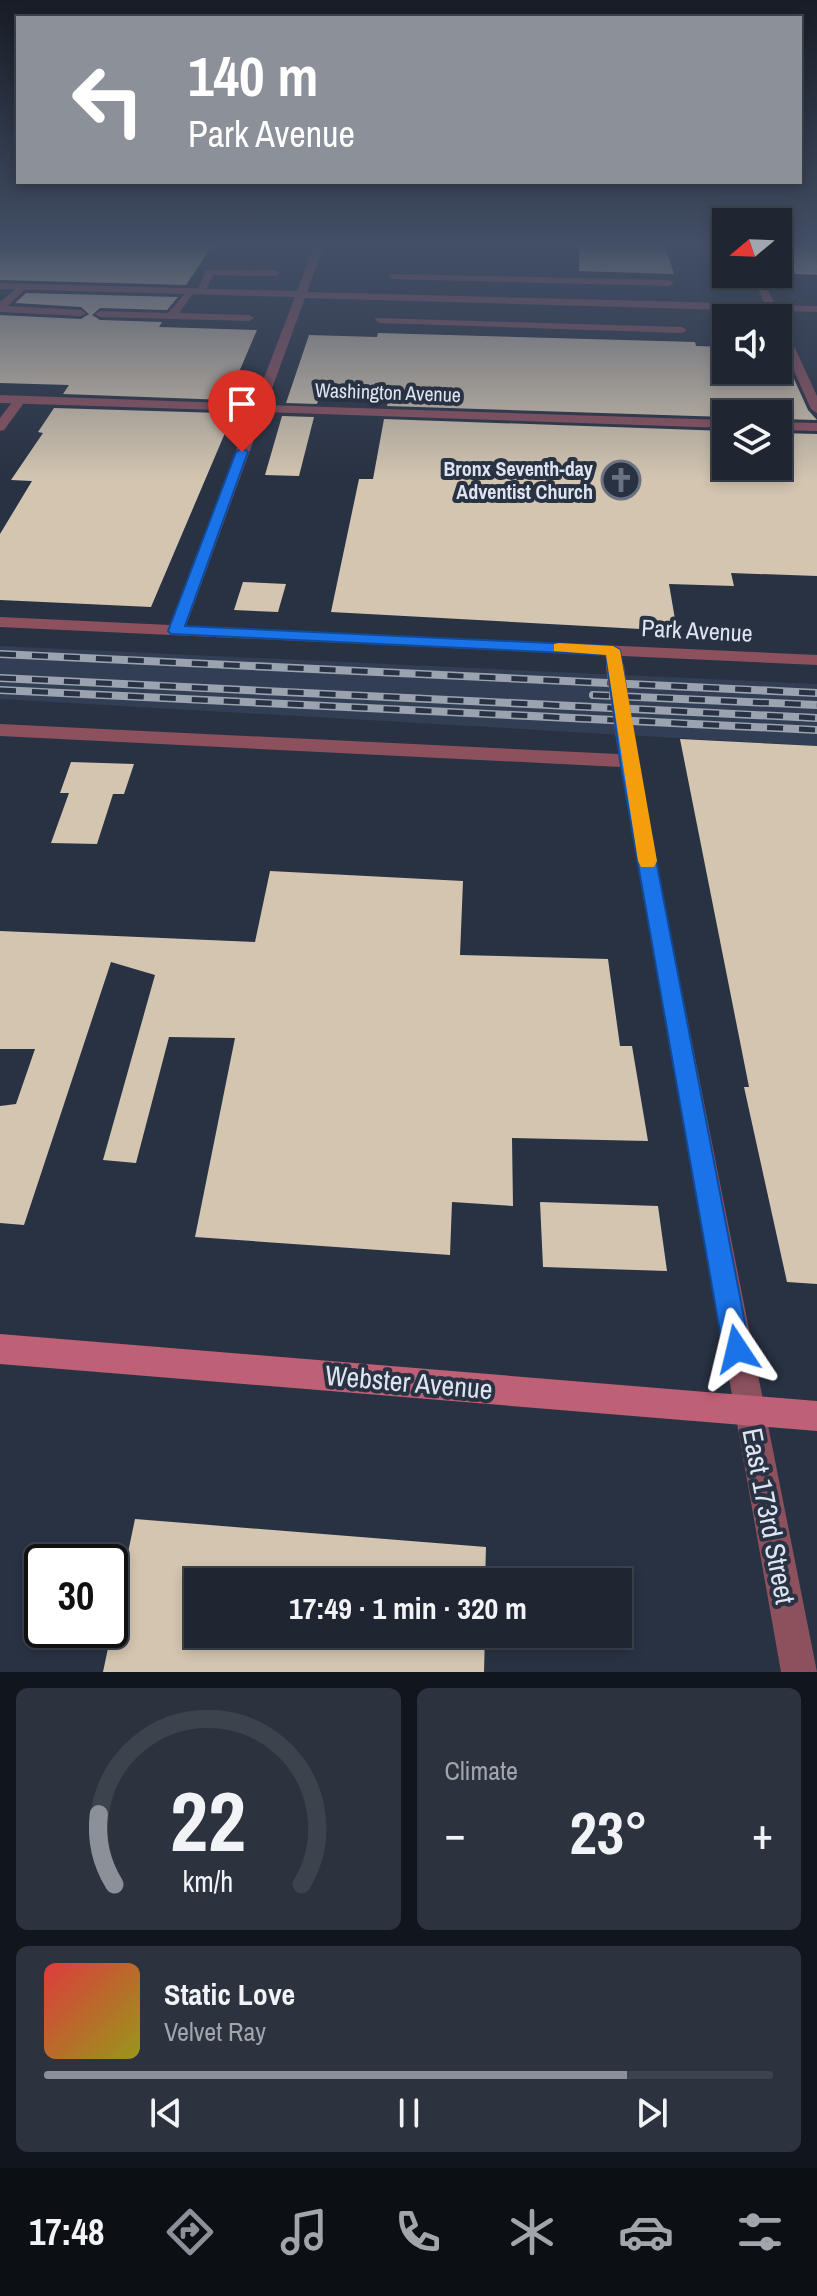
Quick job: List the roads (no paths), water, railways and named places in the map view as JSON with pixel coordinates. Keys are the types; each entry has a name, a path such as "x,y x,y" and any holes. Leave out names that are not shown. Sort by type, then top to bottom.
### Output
{"main road":[{"name":"Webster Avenue","path":"0,1349 817,1416"}],"street":[{"path":"176,631 290,324"},
{"path":"500,324 682,330"},
{"path":"792,354 817,409"},
{"name":"Washington Avenue","path":"0,399 712,424"},
{"path":"0,427 20,400"},
{"path":"792,426 817,427"},
{"name":"Park Avenue","path":"0,622 614,659 817,660"},
{"name":"East 173rd Street","path":"614,659 628,753 799,1672"},
{"path":"0,730 628,753"}],"railway":[{"path":"0,654 817,693"},
{"path":"0,678 817,718"},
{"path":"0,690 817,730"},
{"path":"593,695 817,705"}],"place":[{"name":"Bronx Seventh-day Adventist Church","path":"621,480"}]}
